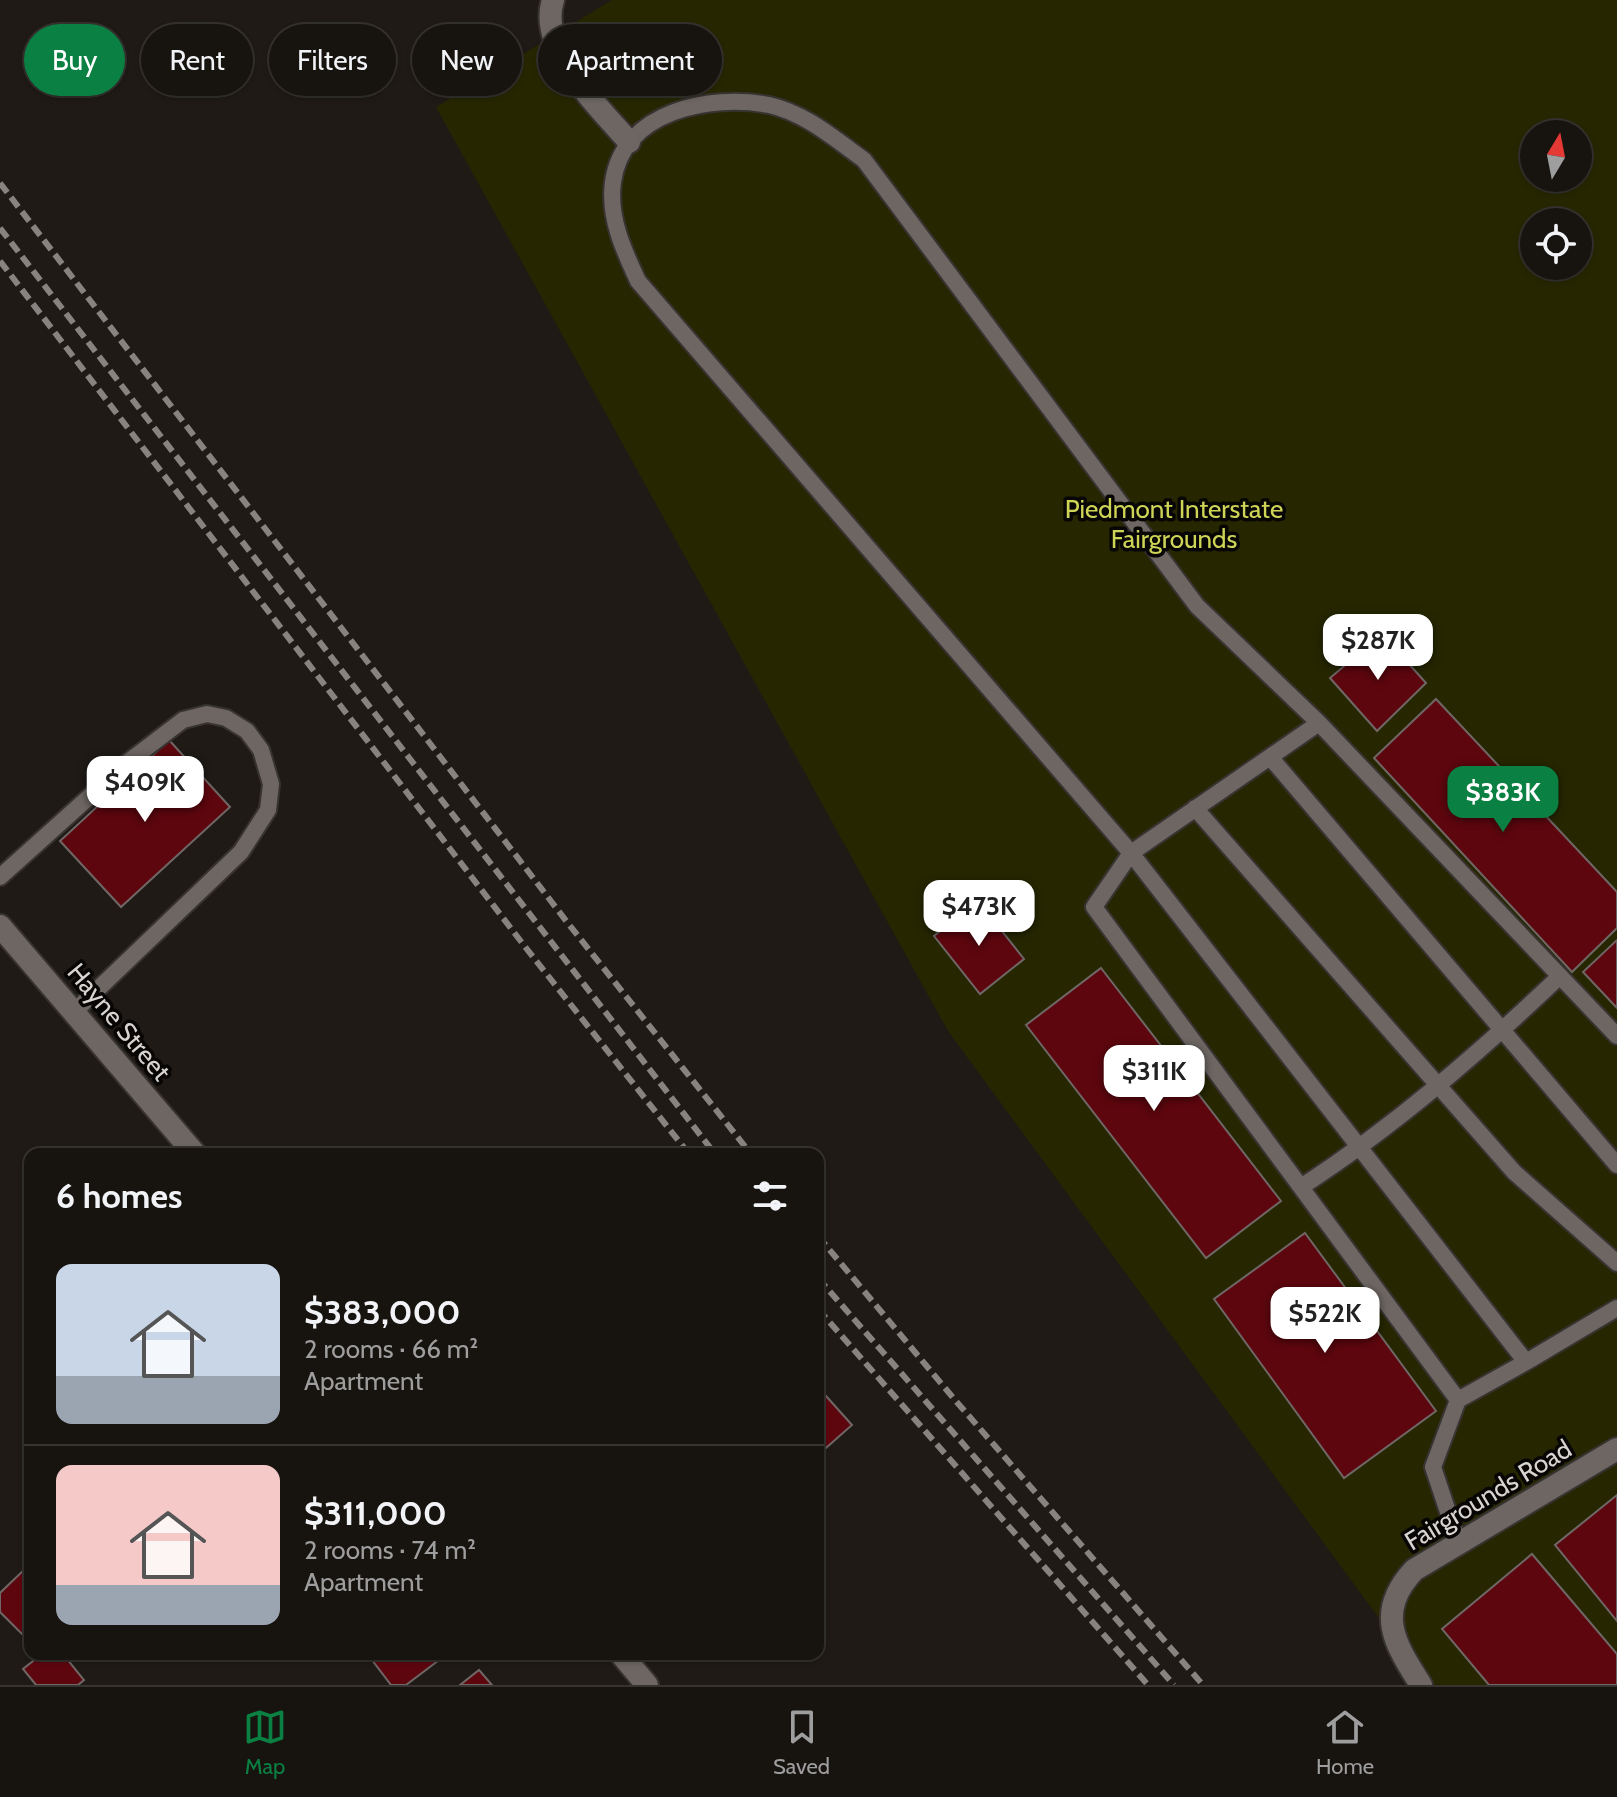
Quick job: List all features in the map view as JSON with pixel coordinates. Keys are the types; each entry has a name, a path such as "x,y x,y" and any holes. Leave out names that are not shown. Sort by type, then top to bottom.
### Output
{"street":[{"path":"553,0 550,26 570,73 629,142"},
{"name":"Hayne Street","path":"0,926 190,1148"},
{"name":"Fairgrounds Road","path":"1421,1685 1393,1635 1394,1600 1402,1583 1414,1570 1617,1449"},
{"path":"626,1660 647,1685"}],"lane":[{"path":"1526,1362 1131,853 638,281 617,234 613,182 629,142 663,115 714,100 771,106 815,124 864,160 1197,606 1319,723 1617,1036"},
{"path":"0,877 128,762 183,720 207,714 226,718 247,731 261,750 271,784 268,810 241,852 74,1012"},
{"path":"1319,723 1131,853 1094,907 1458,1400"},
{"path":"1270,757 1617,1165"},
{"path":"1195,808 1514,1172 1617,1263"},
{"path":"1301,1187 1358,1149 1438,1085 1503,1031 1560,976"},
{"path":"1459,1545 1433,1467 1458,1400 1617,1308"}],"green space":[{"name":"Piedmont Interstate Fairgrounds","path":"612,0 1617,0 1617,1685 1428,1685 948,1031 436,107 454,96 522,96 522,55 538,45 538,96 722,96 722,24 573,24"}],"building":[{"path":"1382,634 1426,683 1377,731 1330,678"},
{"path":"1436,699 1617,892 1617,928 1572,972 1374,758"},
{"path":"169,740 230,807 121,907 60,841"},
{"path":"978,901 1024,959 980,994 934,936"},
{"path":"1617,940 1617,1008 1583,972"},
{"path":"1101,968 1281,1201 1206,1258 1026,1025"},
{"path":"1305,1233 1436,1411 1344,1478 1214,1299"},
{"path":"824,1394 852,1425 824,1450"},
{"path":"1617,1495 1617,1621 1555,1545"},
{"path":"1532,1554 1617,1654 1617,1685 1489,1685 1442,1629"},
{"path":"24,1570 24,1636 0,1612 0,1593"},
{"path":"34,1660 68,1660 84,1680 78,1685 36,1685 23,1669"},
{"path":"372,1660 439,1660 406,1685 391,1685"},
{"path":"479,1670 492,1685 460,1685"}],"railway":[{"path":"0,183 567,922 746,1148"},
{"path":"0,228 710,1148"},
{"path":"0,261 526,948 684,1148"},
{"path":"824,1243 955,1400 1203,1685"},
{"path":"824,1285 1174,1685"},
{"path":"824,1316 1148,1685"}]}
